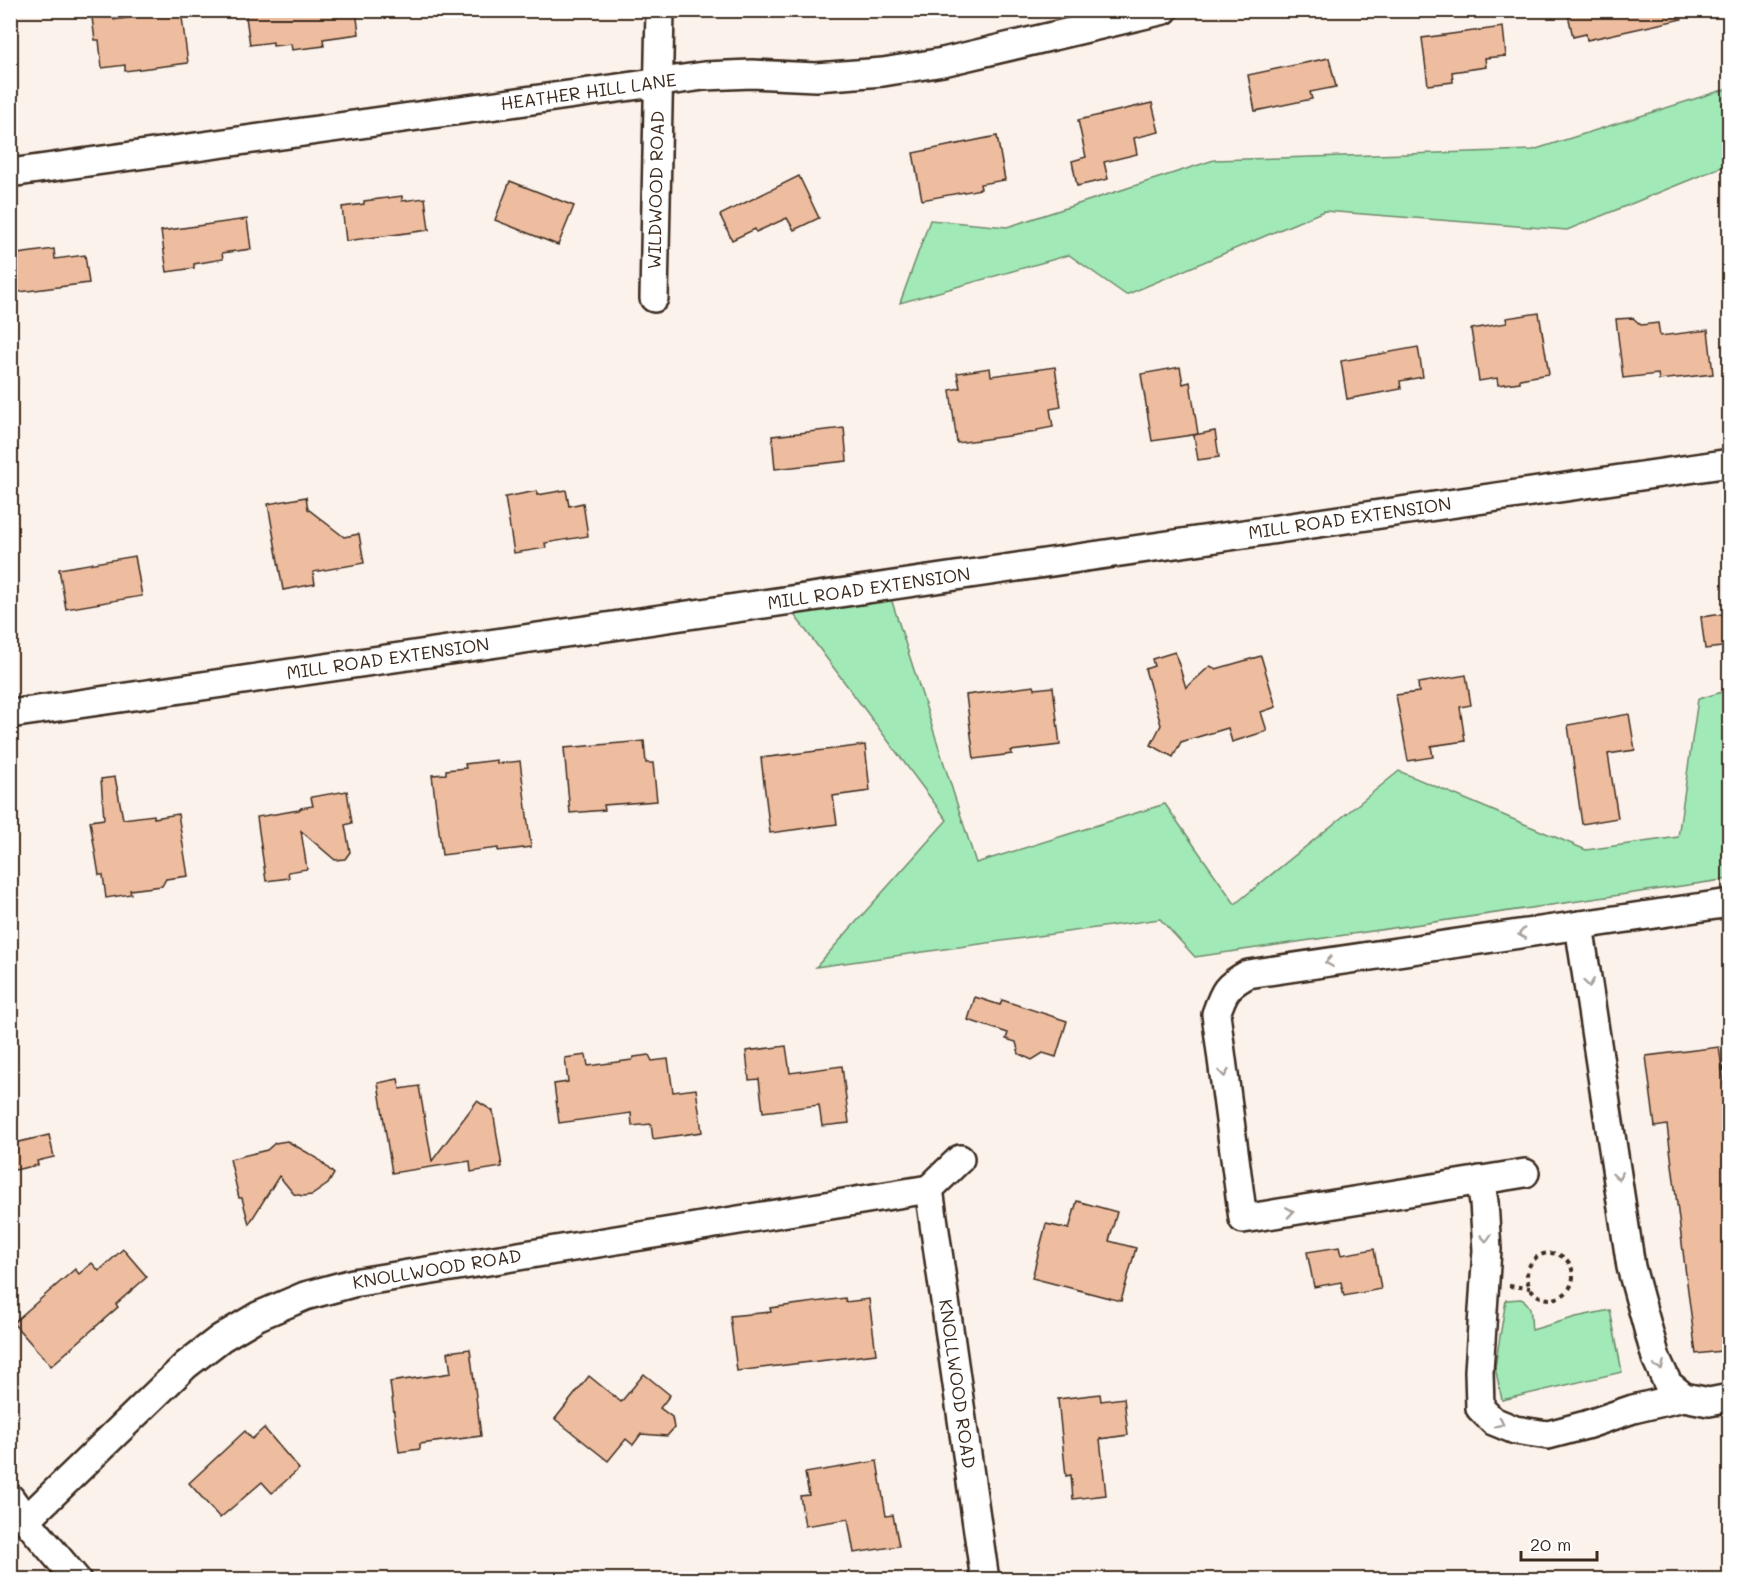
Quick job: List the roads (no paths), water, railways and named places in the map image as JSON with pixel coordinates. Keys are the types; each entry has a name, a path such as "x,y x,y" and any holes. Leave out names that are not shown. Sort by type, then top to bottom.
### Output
{"street":[{"name":"WILDWOOD ROAD","path":"654,298 660,10"},
{"name":"HEATHER HILL LANE","path":"10,173 704,75 816,77 883,72 943,62 1164,10"},
{"name":"MILL ROAD EXTENSION","path":"10,714 1730,463"},
{"path":"1525,1173 1243,1219 1216,1014 1222,994 1233,982 1248,974 1730,903"},
{"path":"1580,925 1631,1267 1656,1358 1668,1384 1684,1397"},
{"path":"929,1189 960,1159"},
{"path":"1480,1180 1487,1250 1479,1371 1480,1408 1493,1421 1515,1430 1548,1435 1633,1409 1684,1397 1709,1402 1730,1398"},
{"name":"KNOLLWOOD ROAD","path":"26,1520 186,1365 221,1338 258,1316 305,1296 353,1283 929,1189 985,1580"},
{"path":"10,1497 26,1520 77,1580"}]}
